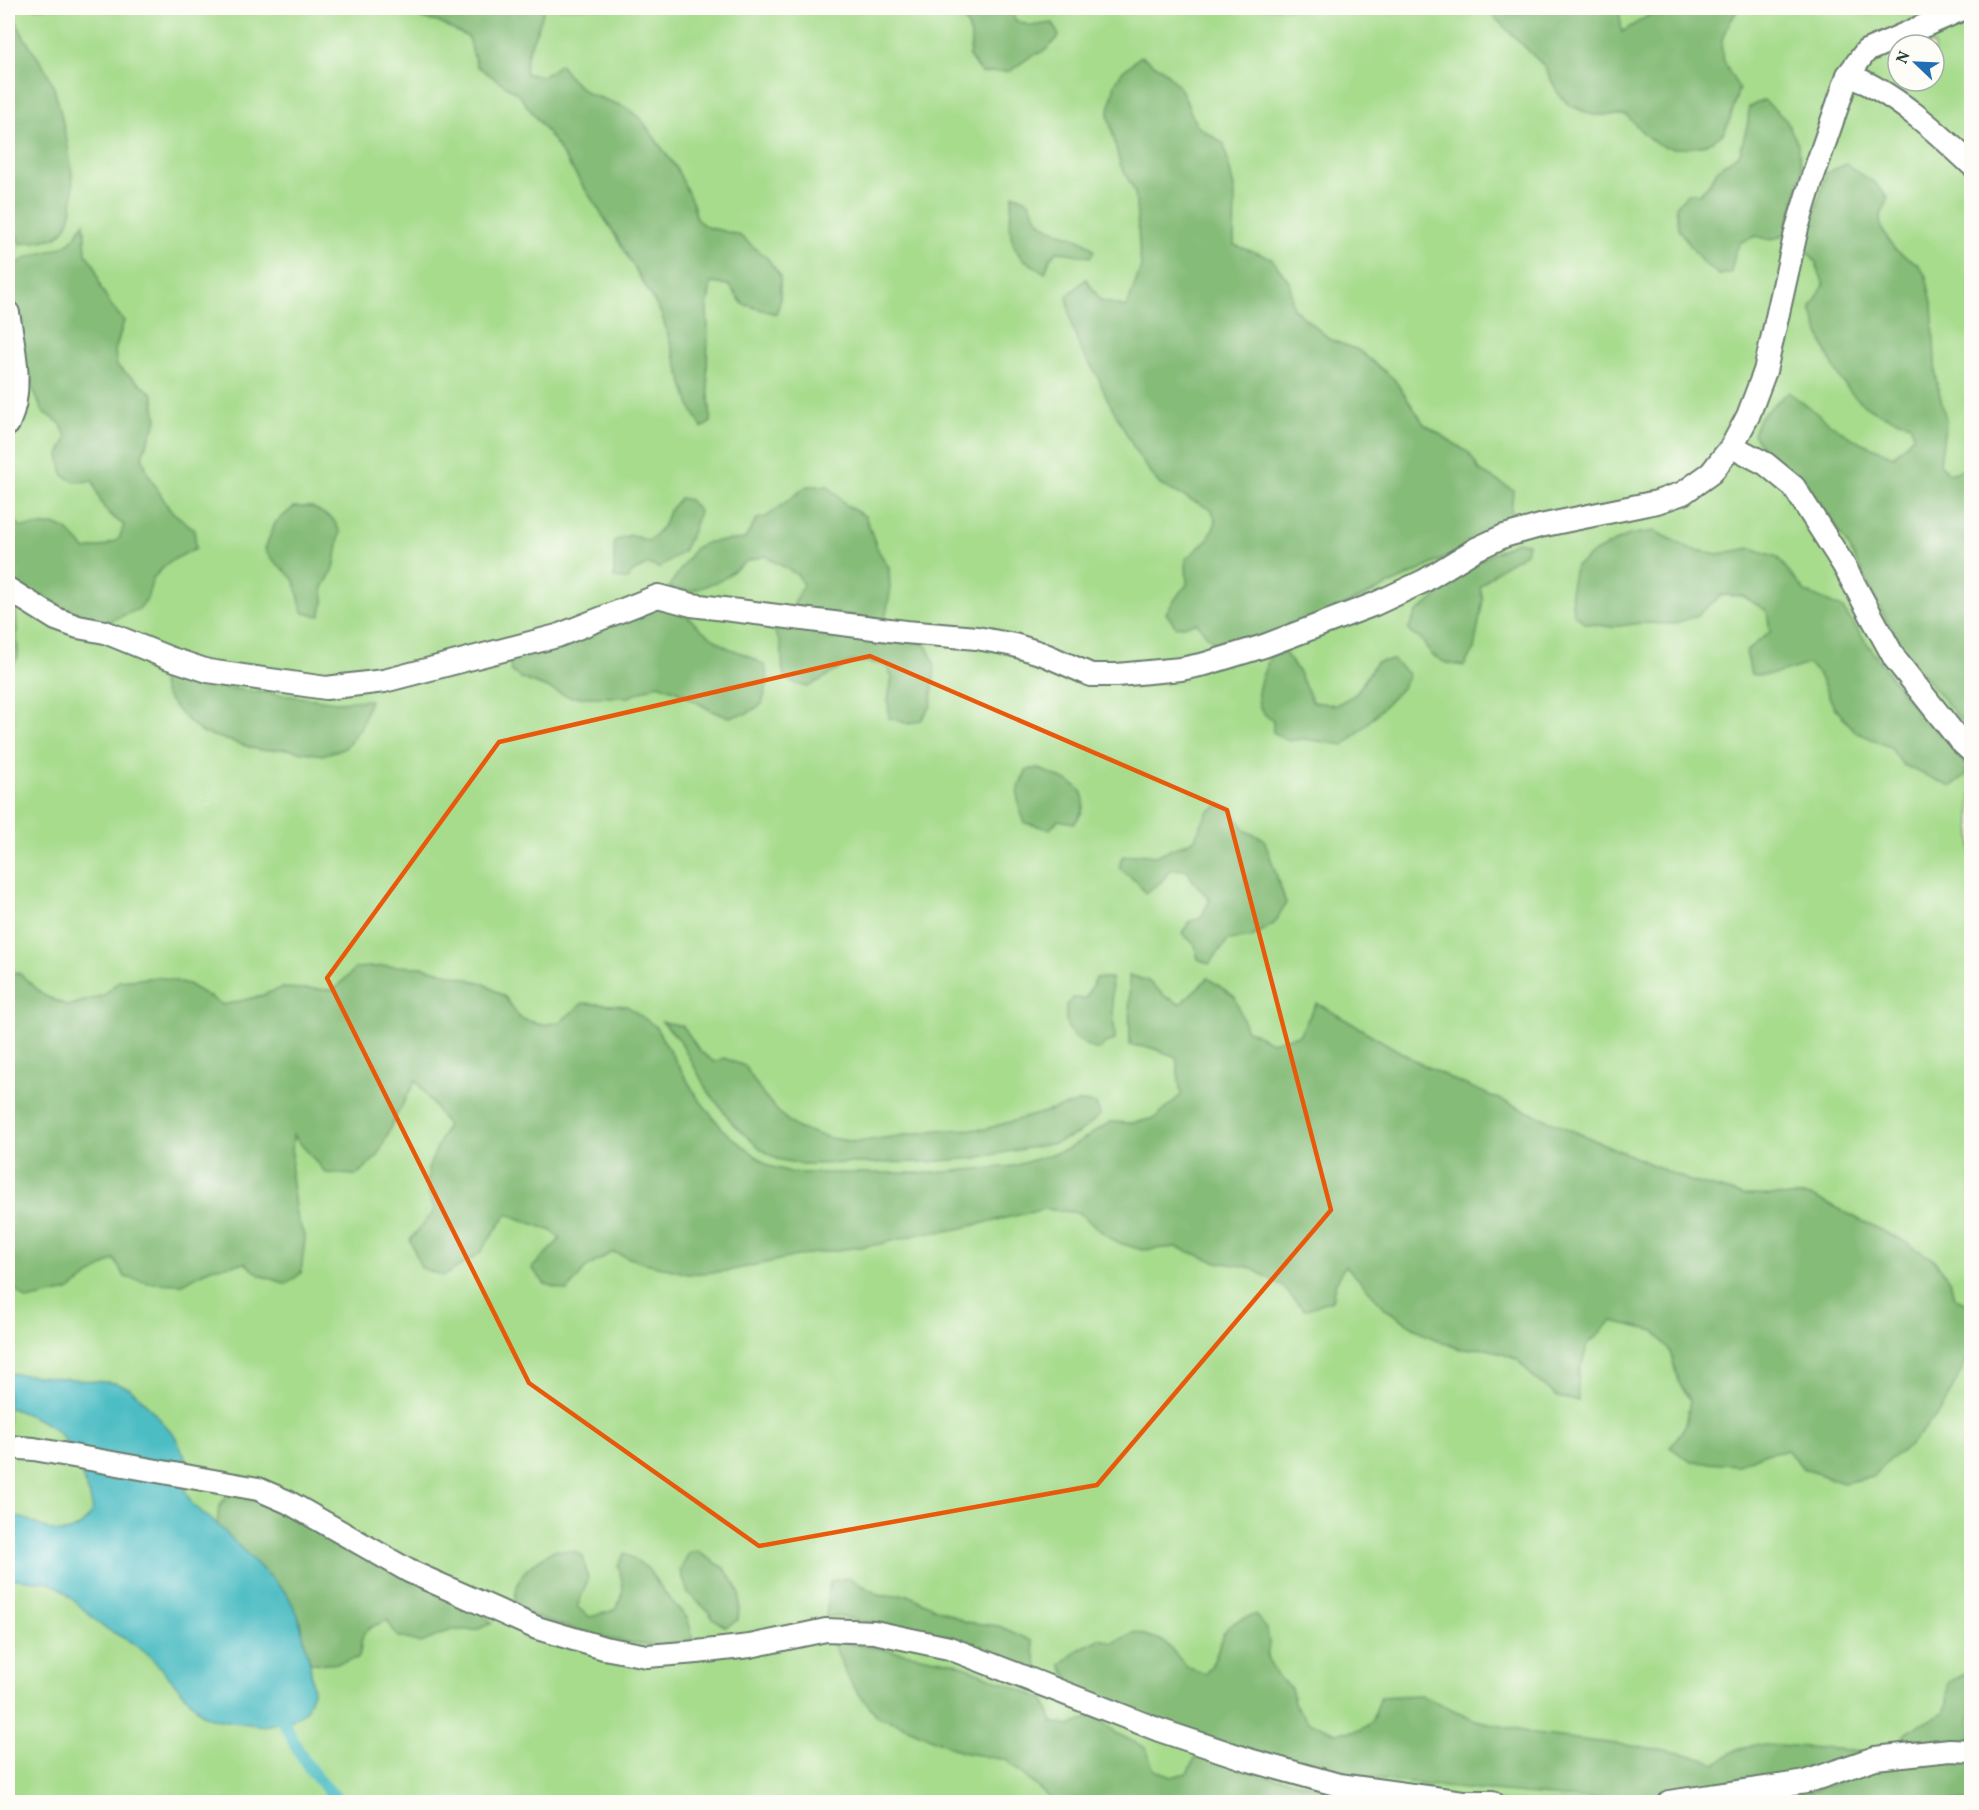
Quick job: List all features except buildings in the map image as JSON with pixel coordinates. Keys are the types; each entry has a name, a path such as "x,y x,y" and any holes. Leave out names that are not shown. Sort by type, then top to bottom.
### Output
{"lane":[{"path":"8,589 56,619 78,627 105,632 170,658 208,670 326,688 384,681 557,636 658,596 692,605 905,632 977,638 1014,645 1043,654 1091,675 1180,669 1205,664 1254,649 1375,604 1424,581 1476,549 1504,536 1540,526 1657,502 1683,493 1711,473 1732,446 1748,416 1765,371 1797,228 1848,75 1866,51 1965,8"},
{"path":"1848,75 1867,82 1938,133 1971,165"},
{"path":"8,313 16,364 16,389 8,424"},
{"path":"1732,446 1766,464 1794,487 1843,564 1895,658 1971,752"},
{"path":"8,1447 34,1449 258,1489 288,1502 409,1570 537,1628 604,1648 647,1656 750,1646 826,1630 874,1632 949,1648 1159,1730 1249,1760 1328,1782 1463,1802 1492,1803"},
{"path":"1668,1803 1806,1782 1875,1758 1950,1750 1971,1751"}],"highlighted area":[{"path":"870,656 1227,810 1331,1210 1097,1485 759,1546 529,1383 327,978 499,742"}],"green space":[{"path":"8,8 1971,8 1971,1802 8,1802"},
{"path":"8,8 14,8 19,28 52,83 70,156 73,195 71,213 66,227 56,237 20,244 11,224 8,181"},
{"path":"416,8 544,8 529,49 526,74 544,76 560,64 571,79 587,93 625,107 641,119 677,169 693,204 697,220 707,227 739,235 767,258 779,274 780,302 776,314 743,304 729,285 711,283 707,309 707,372 711,422 702,428 690,406 661,313 612,230 553,140 519,95 477,66 468,37 438,22 422,19"},
{"path":"963,8 1011,8 1015,20 1030,26 1053,23 1059,36 1046,50 1030,57 1010,71 981,73 969,56 971,38 969,29 960,14"},
{"path":"1485,8 1619,8 1622,32 1661,8 1739,8 1726,30 1721,48 1726,65 1739,88 1727,127 1720,136 1706,144 1687,148 1669,147 1660,145 1649,138 1626,115 1593,115 1569,105 1558,93 1544,66"},
{"path":"1141,56 1165,71 1182,91 1196,125 1224,144 1235,193 1234,245 1271,258 1290,283 1293,308 1331,340 1358,350 1394,379 1424,424 1469,453 1480,471 1513,490 1510,525 1347,604 1291,627 1221,648 1197,623 1176,627 1166,613 1187,585 1186,559 1208,539 1216,522 1212,510 1160,485 1139,457 1096,373 1081,351 1072,326 1067,296 1086,279 1101,301 1127,307 1141,267 1135,192 1120,164 1108,115 1115,84 1121,73"},
{"path":"1764,100 1786,120 1798,144 1802,172 1786,234 1771,240 1756,236 1741,242 1735,253 1731,273 1719,275 1703,263 1678,229 1676,206 1688,193 1699,194 1709,184 1718,169 1740,153 1748,122 1749,107"},
{"path":"1846,164 1876,184 1888,198 1880,216 1881,228 1895,250 1918,264 1926,276 1932,303 1936,379 1946,420 1940,464 1950,474 1971,467 1971,733 1899,645 1849,547 1801,477 1764,450 1753,434 1760,417 1788,392 1849,436 1894,456 1914,435 1910,424 1871,409 1849,390 1832,364 1811,308 1824,285 1816,263 1805,248 1826,173"},
{"path":"1013,194 1029,201 1035,214 1050,229 1086,243 1094,251 1091,257 1057,251 1050,258 1045,273 1023,259 1016,250 1011,235 1010,218"},
{"path":"84,222 86,254 95,266 101,288 124,321 115,351 117,366 153,394 157,420 142,456 148,474 170,510 194,529 196,548 169,562 153,578 147,599 139,609 103,624 80,621 8,582 8,510 12,511 15,521 21,527 56,525 67,530 86,550 105,546 119,539 124,525 103,506 93,481 75,482 63,475 59,455 67,438 60,423 43,412 29,380 9,276 13,268 25,259 69,243"},
{"path":"807,486 828,486 847,506 865,516 878,550 889,568 890,593 885,620 791,610 803,585 798,575 765,556 747,561 721,580 689,592 668,588 695,548 709,542 745,539 757,519 766,517"},
{"path":"680,498 689,500 699,511 693,531 683,551 659,568 648,564 631,573 628,579 614,578 614,541 630,535 649,541 664,525 669,511"},
{"path":"294,507 312,507 333,519 340,532 334,569 323,587 324,602 320,616 304,613 294,581 265,549 275,523"},
{"path":"1655,531 1690,549 1718,554 1751,548 1777,557 1805,592 1842,608 1906,698 1964,758 1966,775 1951,787 1903,765 1890,747 1856,732 1834,707 1818,673 1808,664 1772,674 1751,674 1746,651 1770,632 1767,611 1743,596 1722,595 1696,616 1673,624 1641,623 1612,627 1585,623 1573,613 1571,588 1575,567 1595,552 1629,535"},
{"path":"1516,542 1528,543 1526,553 1502,567 1480,586 1483,600 1474,649 1464,666 1446,663 1432,655 1421,639 1408,630 1416,613 1434,599 1452,574"},
{"path":"8,603 16,607 18,657 12,667 8,668"},
{"path":"655,607 682,611 702,630 726,647 751,657 765,666 768,682 762,704 748,713 729,717 658,684 629,697 570,697 521,678 511,671 508,656"},
{"path":"771,625 919,641 927,647 935,665 931,706 921,720 909,724 889,718 888,701 892,677 887,667 881,664 851,662 808,687 789,681 783,672 780,643"},
{"path":"1285,653 1298,671 1313,702 1336,705 1356,694 1376,662 1393,660 1409,675 1401,689 1344,745 1304,739 1288,741 1273,732 1273,720 1260,707 1258,699 1258,690 1271,655"},
{"path":"158,669 213,686 336,702 370,700 361,727 345,748 322,755 287,749 259,750 201,732 165,695"},
{"path":"1038,768 1071,783 1081,792 1084,806 1074,823 1058,820 1050,829 1025,823 1018,802 1018,790 1027,770"},
{"path":"1221,805 1231,809 1246,831 1264,839 1286,903 1274,924 1252,937 1228,940 1209,964 1198,959 1195,945 1182,933 1190,921 1200,919 1210,900 1187,870 1171,869 1160,883 1145,893 1138,883 1119,868 1122,857 1140,854 1155,856 1194,840 1208,811"},
{"path":"423,967 483,983 505,997 520,1018 542,1025 560,1022 583,1003 627,1006 655,1026 697,1097 725,1132 769,1166 794,1173 931,1173 1014,1166 1068,1149 1110,1122 1132,1123 1155,1118 1181,1095 1176,1057 1153,1048 1130,1045 1129,975 1148,981 1166,997 1180,1004 1208,978 1235,997 1246,1029 1271,1042 1299,1035 1317,1003 1414,1060 1454,1080 1690,1181 1743,1195 1812,1196 1907,1243 1934,1260 1950,1280 1954,1298 1971,1306 1971,1356 1968,1357 1943,1408 1910,1445 1889,1460 1872,1477 1843,1483 1803,1468 1787,1450 1763,1454 1738,1465 1691,1462 1670,1447 1686,1425 1690,1400 1678,1381 1670,1351 1655,1331 1612,1321 1588,1344 1578,1376 1578,1401 1558,1397 1534,1378 1518,1360 1488,1348 1459,1349 1426,1335 1387,1310 1345,1265 1335,1285 1332,1300 1304,1310 1281,1285 1249,1267 1217,1262 1176,1247 1142,1250 1113,1241 1079,1213 1045,1209 953,1230 920,1234 880,1244 802,1255 728,1271 688,1274 612,1252 586,1268 567,1291 545,1284 532,1268 560,1239 552,1231 507,1214 479,1254 444,1276 421,1268 410,1240 434,1211 429,1194 428,1169 447,1125 416,1080 378,1156 357,1175 326,1173 293,1135 291,1176 296,1214 305,1238 301,1273 287,1284 260,1275 245,1263 211,1268 183,1284 149,1283 125,1277 114,1259 68,1291 27,1300 8,1283 8,970 20,974 45,996 68,1006 104,995 119,981 158,977 188,984 223,1005 281,988 334,990 356,968"},
{"path":"1096,978 1111,978 1115,1040 1105,1043 1100,1050 1085,1045 1076,1038 1066,1022 1066,1005 1073,998 1085,999"},
{"path":"662,1022 683,1026 699,1050 714,1062 724,1058 745,1066 762,1093 781,1115 797,1128 830,1138 857,1142 939,1130 985,1129 1080,1102 1096,1104 1100,1115 1079,1133 1055,1143 975,1158 928,1162 800,1164 777,1159 761,1149 733,1124 708,1091 678,1038"},
{"path":"229,1492 261,1501 482,1613 492,1623 476,1630 451,1630 421,1643 397,1636 387,1620 372,1627 363,1635 358,1658 332,1664 310,1663 298,1615 217,1524 219,1507"},
{"path":"554,1550 574,1551 583,1556 588,1580 577,1607 590,1617 615,1610 623,1588 618,1565 625,1553 647,1568 687,1618 698,1652 606,1639 545,1620 514,1607 517,1586 524,1572"},
{"path":"697,1551 724,1568 740,1595 738,1620 726,1627 714,1620 708,1611 688,1593 680,1570 689,1553"},
{"path":"849,1578 881,1596 908,1595 966,1622 999,1626 1032,1641 1038,1670 950,1637 835,1616 826,1617 830,1581"},
{"path":"1255,1615 1267,1629 1269,1644 1267,1657 1278,1678 1291,1687 1294,1703 1307,1721 1337,1733 1360,1730 1371,1723 1381,1697 1420,1695 1476,1720 1535,1734 1665,1750 1703,1758 1716,1764 1739,1749 1765,1744 1863,1751 1795,1774 1645,1801 1454,1788 1341,1775 1252,1753 1072,1688 1061,1664 1081,1648 1100,1639 1113,1643 1135,1632 1164,1641 1187,1667 1205,1674 1212,1664 1224,1632 1230,1625"},
{"path":"831,1640 953,1662 1044,1699 1053,1722 1070,1726 1094,1716 1118,1734 1146,1748 1153,1768 1170,1777 1187,1773 1197,1755 1253,1772 1387,1802 1053,1801 1006,1760 961,1752 895,1722 879,1718 852,1685"},
{"path":"1971,1671 1971,1741 1896,1749 1908,1732 1944,1712 1947,1705 1948,1683"},
{"path":"1971,1760 1971,1802 1748,1802 1808,1792 1879,1769 1922,1762"}],"water":[{"path":"8,1373 116,1383 129,1388 140,1397 175,1436 185,1457 185,1490 192,1504 217,1524 287,1594 298,1615 310,1663 313,1692 306,1710 292,1720 264,1726 204,1716 149,1655 103,1627 59,1587 46,1582 15,1579 8,1576 8,1517 23,1518 53,1531 69,1531 80,1526 89,1517 92,1505 81,1474 63,1438 45,1423 8,1407"}],"waterway":[{"path":"283,1720 307,1765 341,1802"}]}
